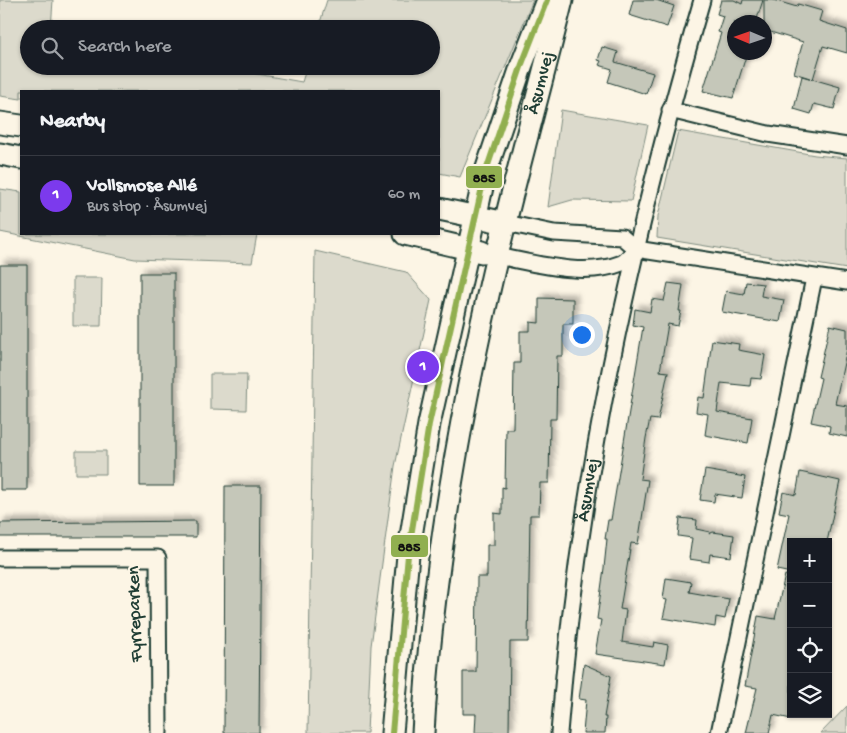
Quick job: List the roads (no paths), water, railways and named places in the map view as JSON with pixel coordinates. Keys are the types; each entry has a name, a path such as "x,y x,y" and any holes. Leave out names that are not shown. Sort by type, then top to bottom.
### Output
{"street":[{"name":"Åsumvej","path":"392,733 408,555 426,443 485,174 525,56 547,0"},
{"name":"Åsumvej","path":"423,733 439,559 456,448 497,256 562,0"},
{"name":"Åsumvej","path":"558,733 565,645 583,513 612,356 670,110 702,0"},
{"path":"670,110 768,134 847,146"},
{"path":"0,123 20,126"},
{"path":"0,154 20,158"},
{"path":"440,209 554,233 622,237 636,249 847,282"},
{"path":"409,235 497,256 556,266 606,267 624,262 636,249"},
{"path":"719,733 814,278"},
{"name":"Fyrreparken","path":"0,558 158,558 159,733"}],"place":[{"name":"Vollsmose Allé","path":"423,367"}]}
